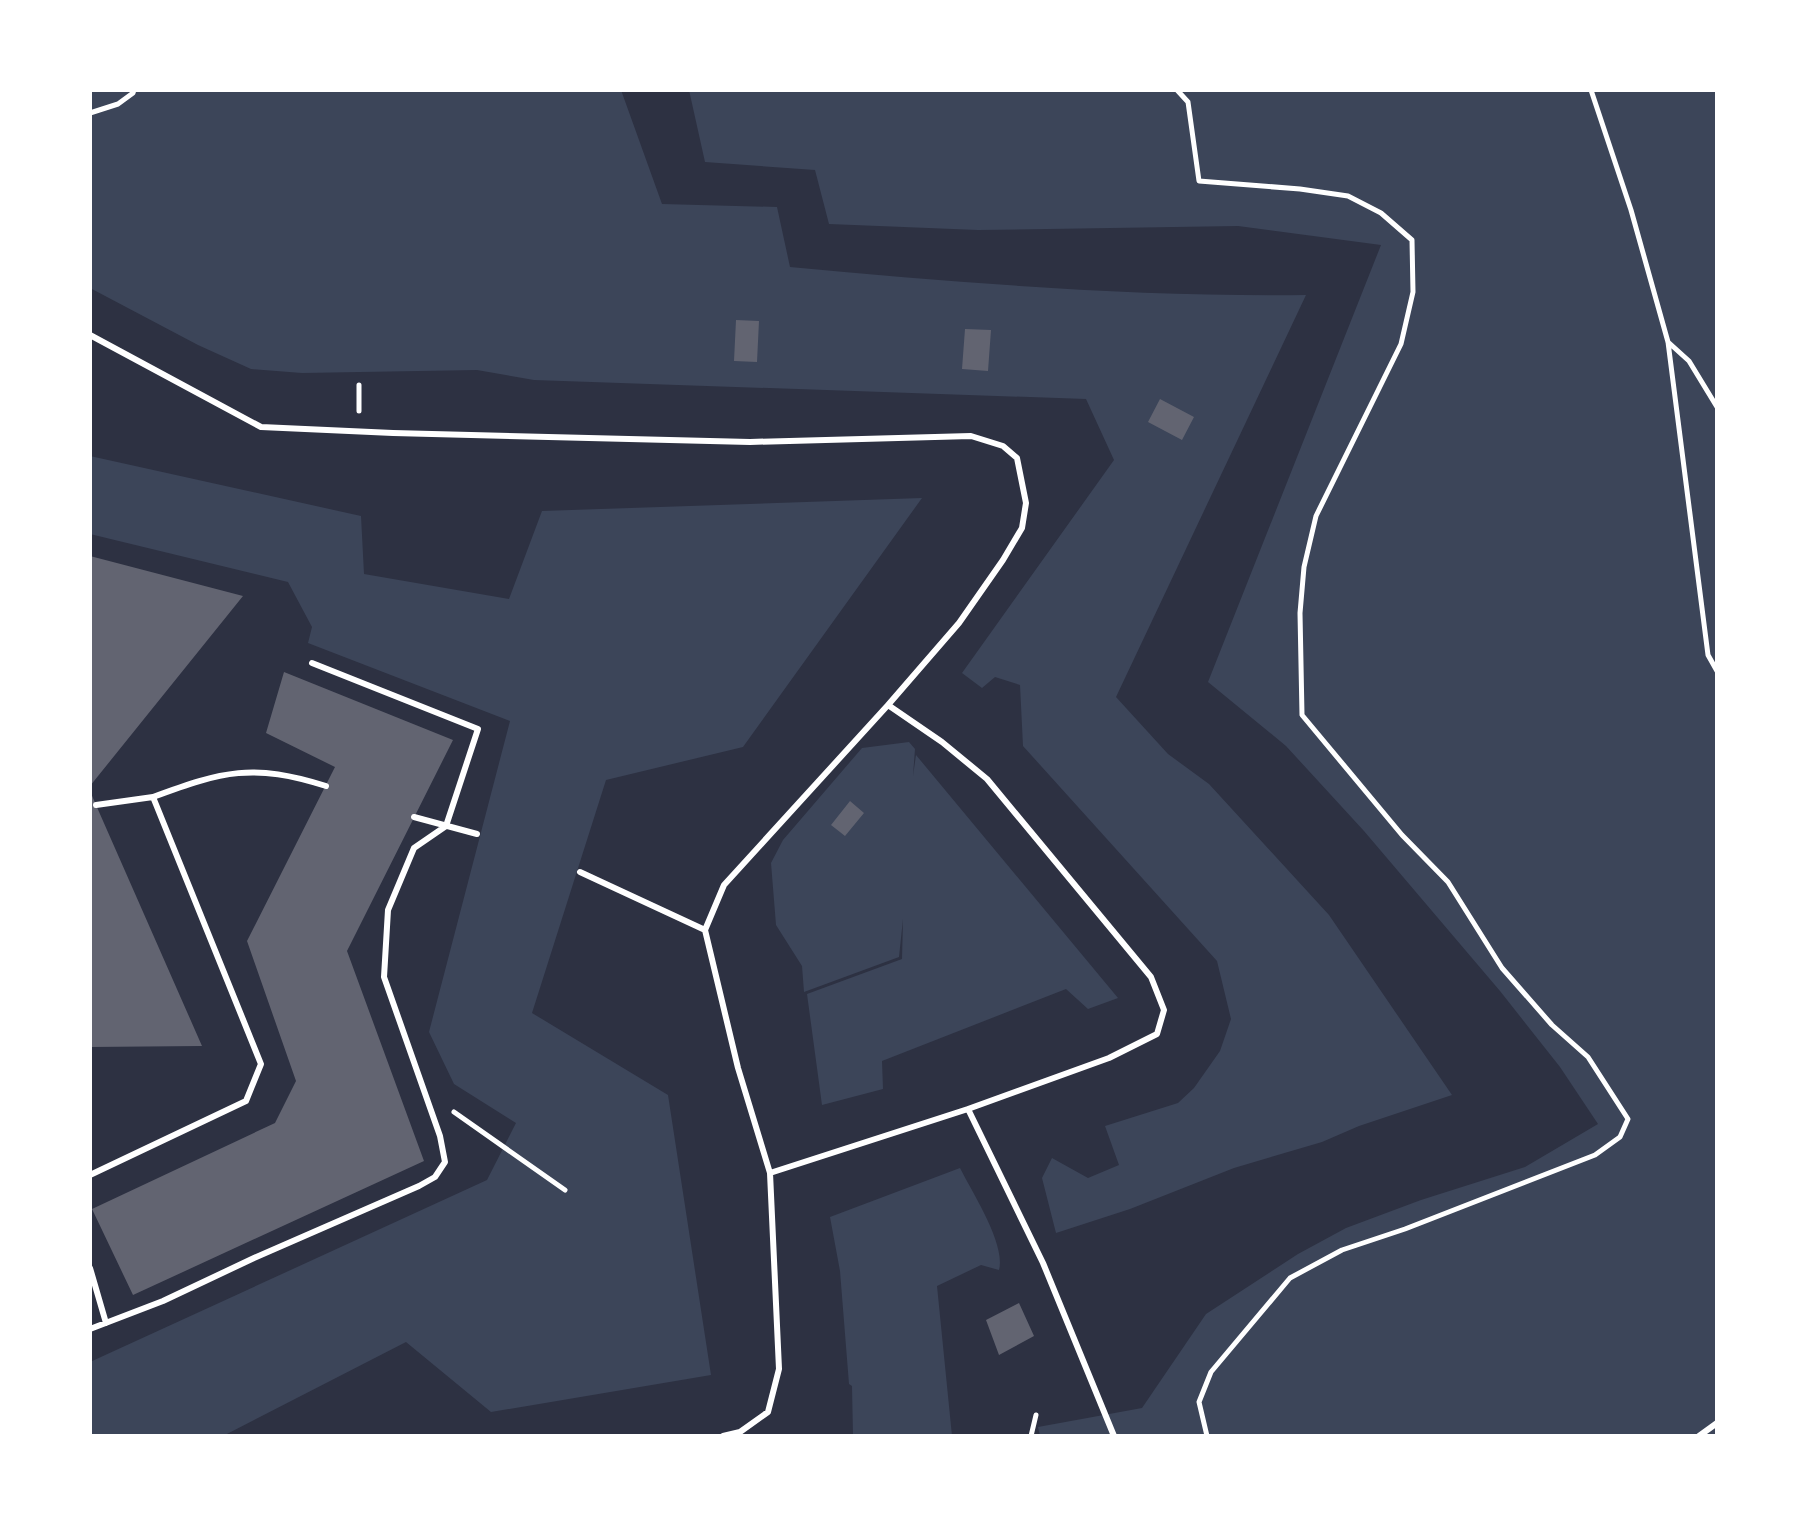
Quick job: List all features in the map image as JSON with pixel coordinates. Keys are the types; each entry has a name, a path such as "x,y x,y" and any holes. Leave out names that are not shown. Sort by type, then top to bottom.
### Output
{"lane":[{"path":"90,335 261,427 750,442 971,436 1003,446 1017,458 1026,503 1022,528 1003,560 959,623 724,885 705,930 738,1068 770,1173 779,1369 768,1412 740,1432 723,1436"},
{"path":"90,1329 163,1301 419,1186 435,1177 445,1162 440,1136 384,977 388,910 414,848 446,826 478,729 312,663"},
{"path":"770,1173 968,1109 1109,1058 1157,1034 1164,1010 1151,977 987,779 942,742 888,705"},
{"path":"96,805 153,797 221,774 263,771 326,786"},
{"path":"90,1175 246,1101 261,1064 153,797"},
{"path":"414,817 477,834"},
{"path":"580,872 705,930"},
{"path":"968,1109 1043,1263 1114,1436"},
{"path":"90,1268 102,1300 106,1323"},
{"path":"1699,1436 1717,1423"}],"path":[{"path":"90,113 118,104 134,90"},
{"path":"1177,90 1188,102 1199,181 1348,196 1381,213 1412,240 1413,292 1401,344 1316,516 1313,528 1304,567 1300,613 1302,715 1402,835 1448,882 1502,968 1552,1025 1588,1057 1628,1119 1620,1137 1595,1155 1405,1229 1342,1250 1290,1278 1211,1372 1199,1402 1207,1436"},
{"path":"1591,90 1631,210 1668,342 1708,655 1717,671"},
{"path":"1668,342 1689,361 1717,407"},
{"path":"424,1090 565,1190"},
{"path":"1031,1436 1036,1415"}],"shaded area":[{"path":"90,90 621,90 662,204 777,207 790,267 1048,288 1177,294 1306,295 1116,697 1168,754 1209,784 1329,915 1452,1095 1359,1126 1322,1142 1234,1168 1130,1209 1056,1233 1042,1178 1052,1158 1088,1178 1119,1165 1105,1126 1178,1103 1194,1088 1220,1051 1231,1019 1217,961 1023,746 1020,685 995,677 982,688 962,673 1114,460 1086,399 534,380 477,370 302,373 251,369 90,288"},
{"path":"689,90 1717,90 1717,1436 1040,1436 1038,1427 1142,1408 1206,1314 1298,1254 1346,1228 1525,1167 1598,1124 1560,1067 1500,991 1364,831 1286,746 1208,682 1381,245 1238,226 978,230 829,224 815,170 705,162"},
{"path":"90,456 361,516 364,574 509,599 542,511 922,498 743,747 606,780 532,1013 668,1095 711,1375 491,1412 406,1342 223,1436 90,1436 90,1362 487,1180 516,1123 454,1084 429,1032 510,721 308,643 312,627 288,582 90,534"},
{"path":"909,742 915,749 913,776 916,755 1118,998 1088,1009 1066,989 882,1061 883,1089 822,1105 807,994 902,959 903,919 899,957 804,992 802,966 776,925 771,863 783,840 862,748"},
{"path":"960,1168 987,1218 1000,1259 999,1270 981,1265 937,1286 952,1436 853,1436 852,1386 849,1384 840,1271 830,1217"}],"building":[{"path":"736,320 759,321 757,362 734,361"},
{"path":"965,329 991,330 988,371 962,369"},
{"path":"1160,399 1194,417 1182,440 1148,422"},
{"path":"90,556 243,596 90,786"},
{"path":"284,672 453,740 347,951 424,1161 133,1295 92,1209 275,1123 296,1081 247,941 335,767 266,733"},
{"path":"90,791 96,805 202,1046 90,1047"},
{"path":"850,801 864,813 845,836 831,825"},
{"path":"1019,1303 1034,1336 999,1355 986,1320"}]}
